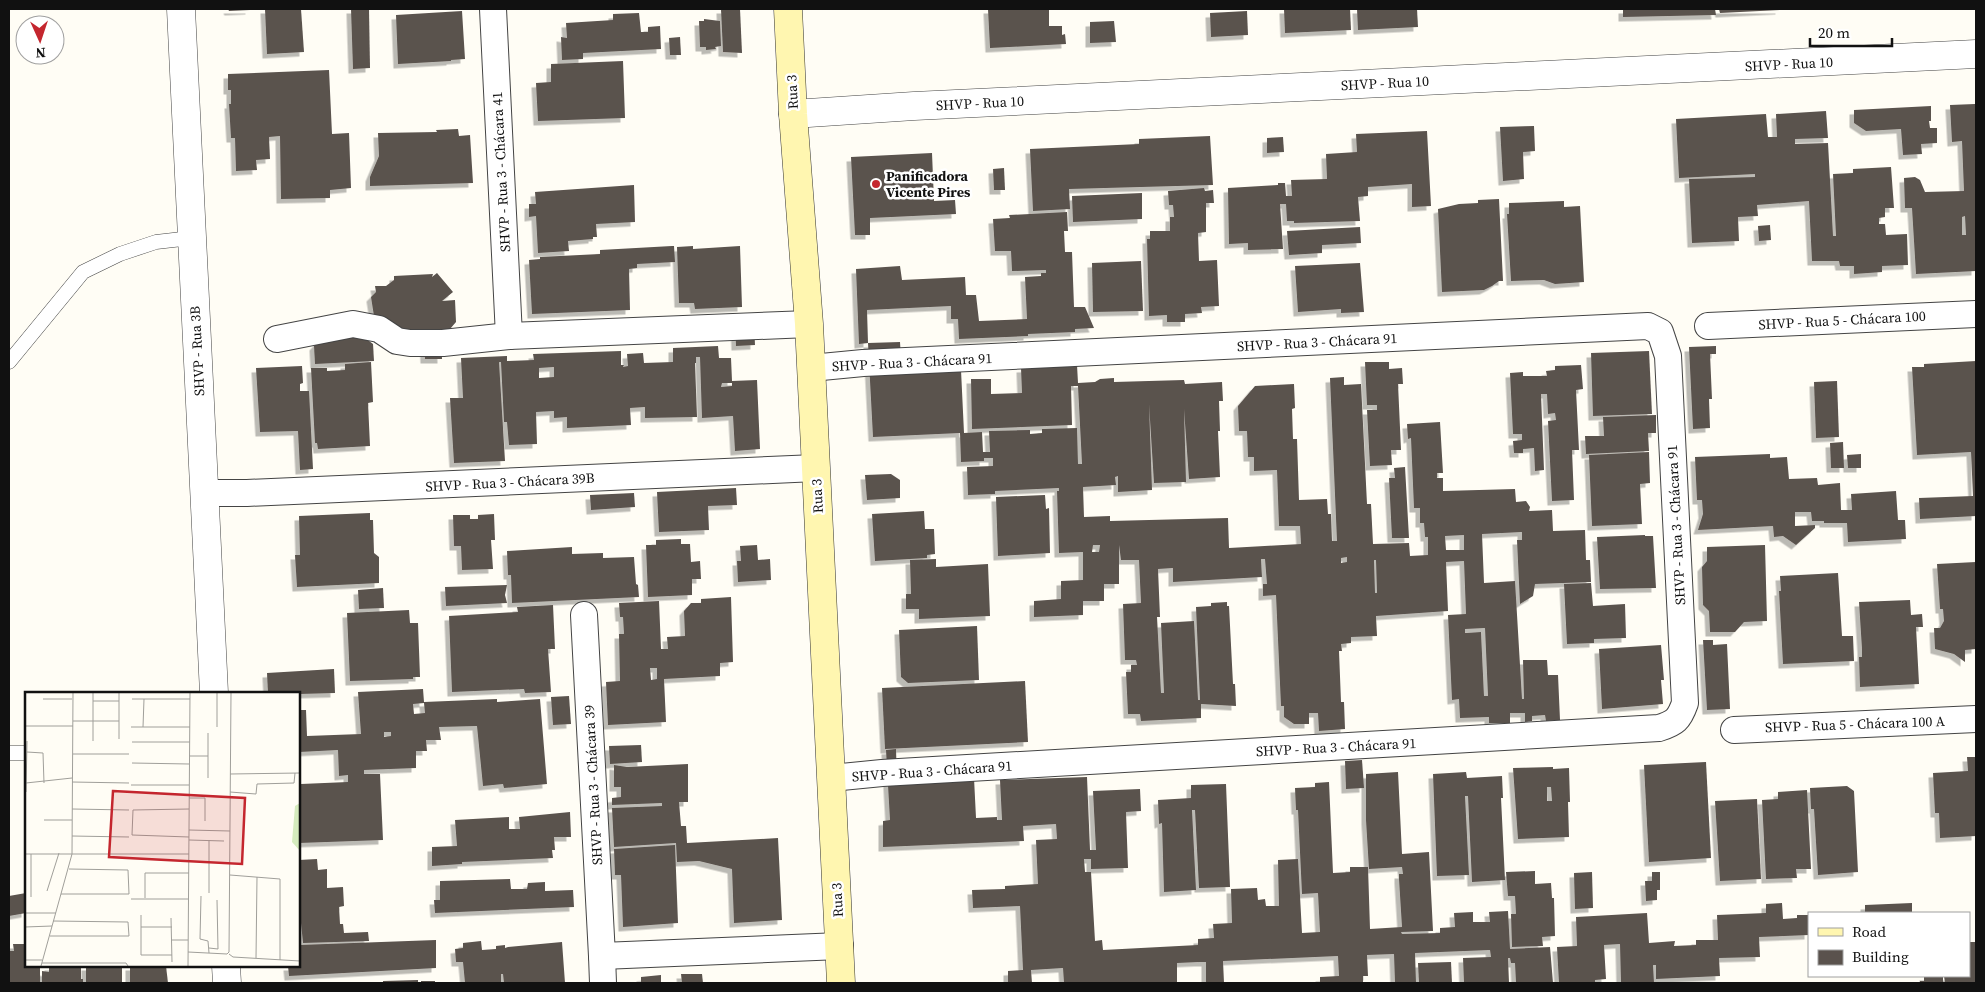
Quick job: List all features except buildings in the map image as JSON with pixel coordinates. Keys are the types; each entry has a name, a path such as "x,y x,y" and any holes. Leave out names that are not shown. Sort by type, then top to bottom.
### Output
{"main road":[{"name":"Rua 3","path":"788,9 793,114 809,324 841,983"}],"street":[{"name":"SHVP - Rua 3B","path":"181,9 214,692"},
{"name":"SHVP - Rua 3 - Chácara 41","path":"492,9 509,336"},
{"name":"SHVP - Rua 10","path":"793,114 914,106 1976,54"},
{"name":"SHVP - Rua 5 - Chácara 100","path":"1708,326 1976,314"},
{"path":"278,339 353,324 379,329 397,341 443,343 509,336 809,324"},
{"name":"SHVP - Rua 3 - Chácara 91","path":"811,368 883,362 1648,326 1660,332 1668,356 1685,703 1681,715 1672,724 1659,728 902,772 831,778"},
{"name":"SHVP - Rua 3 - Chácara 39B","path":"204,493 257,493 816,468"},
{"name":"SHVP - Rua 3 - Chácara 39","path":"584,615 603,983"},
{"name":"SHVP - Rua 5 - Chácara 100 A","path":"1734,730 1976,719"},
{"path":"602,956 840,946"},
{"path":"226,967 227,983"}],"lane":[{"path":"9,362 83,272 120,254 156,242 191,238"},
{"path":"9,753 25,753"}],"place":[{"name":"Panificadora Vicente Pires","path":"876,184"}]}
